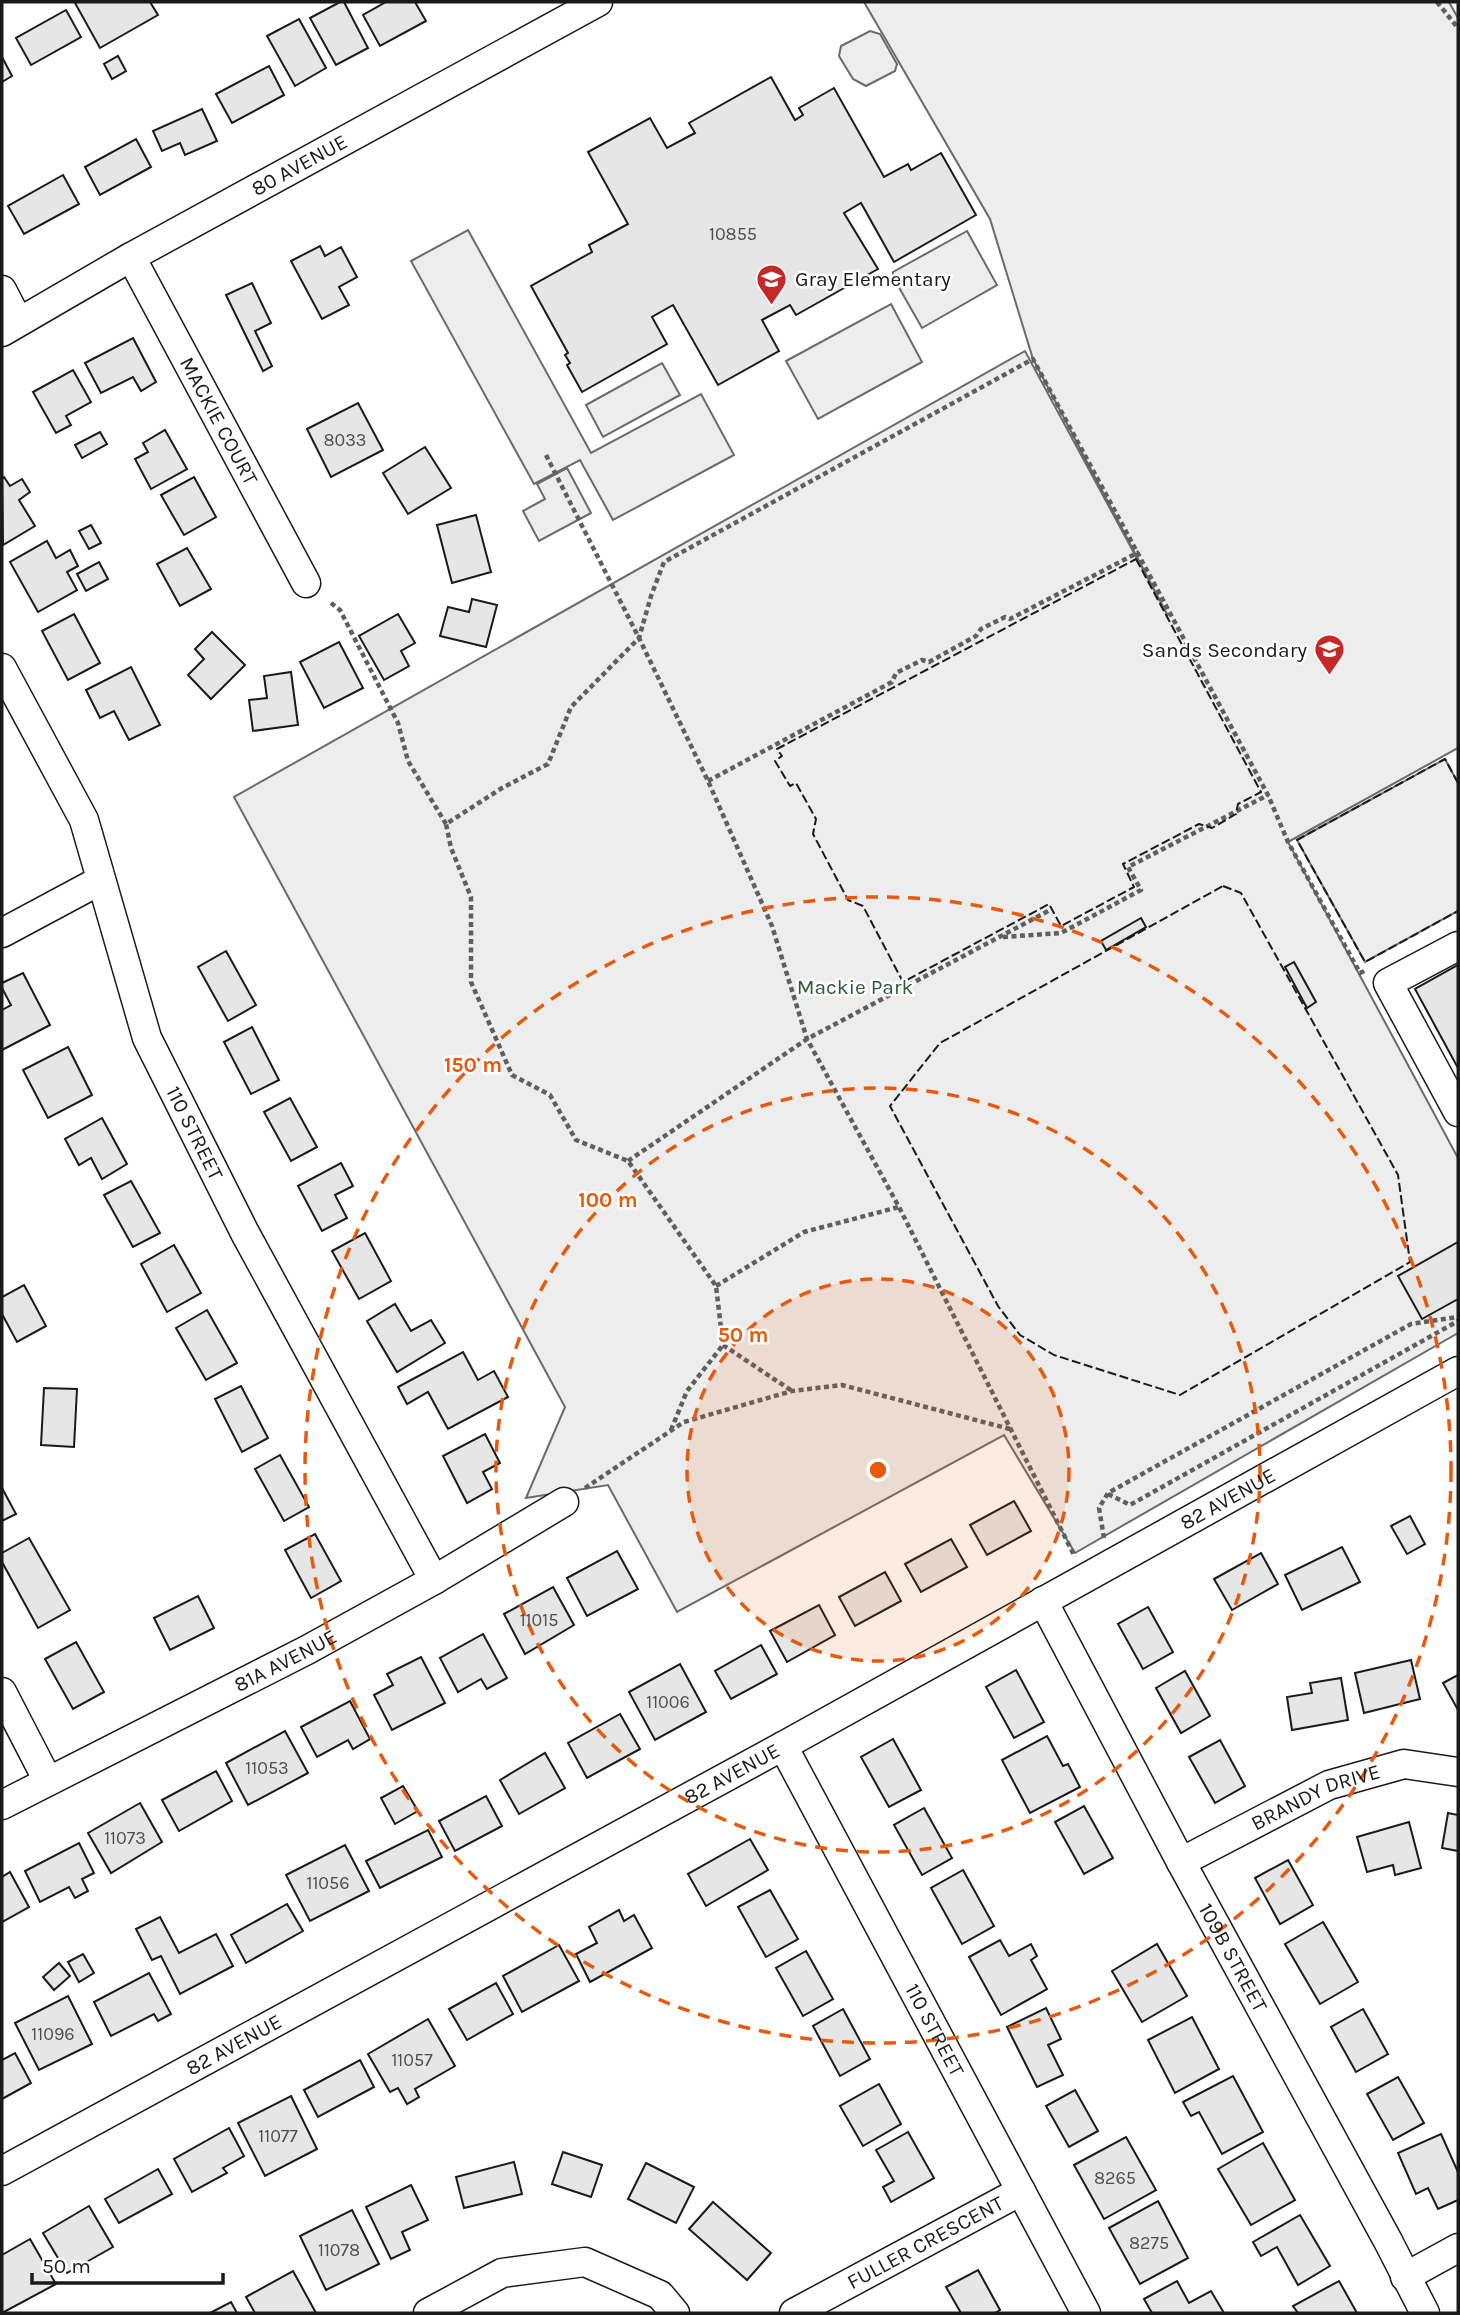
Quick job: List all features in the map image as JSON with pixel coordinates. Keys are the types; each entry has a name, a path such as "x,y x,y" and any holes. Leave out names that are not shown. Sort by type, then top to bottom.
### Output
{"street":[{"name":"80 AVENUE","path":"10,326 598,2"},
{"name":"MACKIE COURT","path":"131,257 306,583"},
{"path":"2,290 10,326"},
{"name":"110 STREET","path":"2,668 84,820 147,1038 245,1233 434,1580"},
{"path":"2,933 101,880"},
{"path":"1458,946 1388,983 1458,1112"},
{"name":"82 AVENUE","path":"2,2171 783,1746 1458,1371"},
{"name":"81A AVENUE","path":"2,1805 307,1650 434,1580 564,1502"},
{"name":"109B STREET","path":"1043,1601 1425,2313"},
{"path":"2,1692 48,1780"},
{"name":"110 STREET","path":"783,1746 1086,2313"},
{"name":"BRANDY DRIVE","path":"1181,1862 1329,1785 1404,1764 1458,1772"},
{"name":"FULLER CRESCENT","path":"794,2313 1021,2191"},
{"path":"1405,2277 1458,2248"},
{"path":"428,2313 502,2273 585,2262 660,2295 675,2313"}],"path":[{"path":"1437,2 1458,28"},
{"path":"446,824 502,788 548,764 571,707 639,638 664,562 1033,359 1139,552 1268,795 1288,842 1360,973 1369,968"},
{"path":"546,455 708,781 772,926 807,1038 899,1207 1076,1558"},
{"path":"708,781 892,682 896,673 922,660 929,662 976,636 981,629 1005,617 1010,619 1139,552"},
{"path":"331,603 340,610 398,723 408,761 446,824 451,848 471,897 471,982 512,1075 550,1095 576,1140 628,1161 716,1286 723,1345 687,1391 671,1430"},
{"path":"998,937 1061,933 1141,890 1128,867 1268,795"},
{"path":"628,1161 807,1038 1052,909"},
{"path":"716,1286 804,1232 899,1207"},
{"path":"1105,1541 1099,1508 1108,1493 1410,1324 1458,1319"},
{"path":"1108,1493 1130,1505 1458,1319"},
{"path":"723,1345 792,1391"},
{"path":"564,1502 684,1423 792,1391 842,1385 1010,1429"}],"shaded area":[{"name":"Mackie Park","path":"864,2 1449,2 1458,18 1458,748 1288,842 1458,1158 1458,1333 1075,1553 1004,1435 677,1612 608,1485 526,1498 565,1407 234,797 1025,351 1168,616 1033,359 990,219"},
{"path":"870,31 880,34 897,64 895,71 866,86 853,79 839,56 841,46"},
{"path":"468,230 591,453 701,394 734,455 613,520 580,460 534,484 411,261"},
{"path":"967,231 997,285 922,328 893,277 893,272"},
{"path":"891,304 922,362 818,419 786,361"},
{"path":"662,363 680,395 603,437 586,405"},
{"path":"567,468 591,513 539,541 523,511 545,499 537,484"},
{"path":"1445,759 1458,783 1458,911 1365,962 1297,840"}],"building":[{"path":"150,2 158,15 100,48 75,3"},
{"path":"344,2 368,48 336,65 310,18"},
{"path":"386,2 415,2 426,21 380,46 363,15"},
{"path":"66,10 81,37 31,65 16,38"},
{"path":"299,19 326,68 295,86 267,36"},
{"path":"118,56 126,71 112,79 104,64"},
{"path":"2,57 12,76 2,82"},
{"path":"269,66 284,95 232,123 216,94"},
{"name":"Gray Elementary","path":"771,77 795,120 803,115 799,108 834,88 884,177 908,164 911,170 941,153 976,215 894,262 861,203 844,213 878,269 796,315 790,305 762,320 779,351 718,385 673,305 652,317 667,344 582,392 567,365 570,363 565,355 568,353 531,286 592,252 589,245 628,224 588,152 650,118 667,148 695,133 689,123"},
{"path":"202,109 217,141 185,155 180,143 162,151 153,131"},
{"path":"136,139 151,167 100,195 85,167"},
{"path":"63,175 79,204 24,234 8,206"},
{"path":"320,246 325,256 341,247 357,277 339,287 349,305 322,319 291,261"},
{"path":"252,283 271,323 255,331 272,366 263,371 226,295"},
{"path":"133,338 156,382 141,391 133,377 101,393 85,363"},
{"path":"73,370 91,402 66,416 71,425 56,433 33,392"},
{"path":"358,403 383,450 331,477 307,429"},
{"path":"165,430 187,469 151,489 135,459 148,452 143,443"},
{"path":"100,432 107,444 82,458 75,445"},
{"path":"425,447 451,488 408,514 383,473"},
{"path":"4,477 10,486 22,479 30,492 19,500 35,526 3,545 2,479"},
{"path":"194,477 216,517 184,535 161,495"},
{"path":"476,515 491,572 452,583 437,525"},
{"path":"91,525 101,543 89,549 79,531"},
{"path":"47,541 56,558 70,550 78,566 67,572 77,590 38,612 10,562"},
{"path":"187,548 211,589 180,606 157,564"},
{"path":"99,562 108,579 86,591 77,574"},
{"path":"472,599 497,605 486,647 440,636 448,607 469,612"},
{"path":"74,614 100,663 68,680 42,631"},
{"path":"398,614 415,643 401,651 409,666 384,680 359,636"},
{"path":"212,632 245,665 211,699 188,675 204,659 195,649"},
{"path":"339,642 363,688 324,708 300,662"},
{"path":"131,667 160,725 129,740 114,711 100,718 86,690"},
{"path":"291,672 298,725 253,731 249,700 267,698 264,676"},
{"path":"1141,918 1146,927 1106,950 1101,941"},
{"path":"226,951 256,1005 228,1021 198,967"},
{"path":"1294,962 1316,1002 1307,1008 1285,967"},
{"path":"1458,965 1458,1068 1415,989"},
{"path":"23,973 50,1025 2,1050 2,1010 11,1005 2,983"},
{"path":"252,1027 279,1080 251,1094 224,1042"},
{"path":"68,1047 92,1095 48,1118 23,1070"},
{"path":"290,1098 317,1147 291,1161 264,1112"},
{"path":"102,1118 127,1164 102,1179 91,1158 79,1165 65,1139"},
{"path":"341,1163 353,1186 335,1195 347,1218 322,1231 298,1186"},
{"path":"131,1181 160,1233 133,1247 104,1195"},
{"path":"365,1233 391,1281 359,1299 332,1251"},
{"path":"1458,1242 1458,1299 1422,1319 1398,1276"},
{"path":"174,1245 201,1293 167,1312 141,1264"},
{"path":"24,1285 46,1326 17,1342 2,1314 2,1297"},
{"path":"395,1304 411,1331 431,1320 445,1343 397,1372 367,1321"},
{"path":"207,1310 237,1363 206,1380 176,1328"},
{"path":"463,1352 478,1380 494,1371 508,1397 448,1429 428,1392 407,1404 398,1387"},
{"path":"241,1386 268,1438 242,1452 215,1399"},
{"path":"44,1388 77,1389 74,1447 41,1445"},
{"path":"485,1434 500,1463 483,1472 492,1489 467,1503 443,1456"},
{"path":"280,1455 309,1507 284,1521 255,1469"},
{"path":"2,1488 16,1514 2,1521"},
{"path":"1014,1501 1031,1531 987,1555 970,1525"},
{"path":"1410,1516 1425,1544 1407,1554 1391,1526"},
{"path":"315,1534 341,1581 311,1598 285,1550"},
{"path":"29,1538 70,1610 38,1628 2,1562 2,1553"},
{"path":"951,1539 967,1567 921,1592 905,1564"},
{"path":"1342,1547 1360,1582 1302,1610 1285,1575"},
{"path":"617,1551 638,1589 587,1616 567,1578"},
{"path":"1261,1553 1278,1584 1232,1610 1214,1579"},
{"path":"885,1572 901,1601 855,1626 839,1597"},
{"path":"553,1587 574,1625 525,1654 504,1614"},
{"path":"198,1596 214,1628 170,1650 154,1618"},
{"path":"819,1605 835,1635 787,1662 770,1631"},
{"path":"1148,1607 1173,1652 1143,1669 1118,1624"},
{"path":"483,1634 507,1678 487,1689 481,1679 458,1692 440,1658"},
{"path":"76,1642 104,1692 73,1709 45,1659"},
{"path":"761,1645 777,1674 731,1699 715,1671"},
{"path":"421,1657 445,1703 392,1730 374,1695 393,1685 387,1674"},
{"path":"1411,1660 1420,1699 1364,1713 1355,1673"},
{"path":"680,1664 706,1712 655,1740 629,1692"},
{"path":"1016,1670 1044,1722 1014,1738 986,1687"},
{"path":"1185,1671 1210,1716 1181,1733 1156,1688"},
{"path":"1458,1675 1458,1710 1443,1683"},
{"path":"1341,1678 1348,1720 1292,1730 1287,1697 1312,1693 1310,1683"},
{"path":"350,1701 370,1739 353,1749 348,1740 317,1757 301,1727"},
{"path":"620,1714 640,1749 587,1778 568,1743"},
{"path":"285,1731 308,1773 248,1805 226,1763"},
{"path":"1047,1736 1063,1766 1068,1764 1080,1787 1030,1813 1002,1760"},
{"path":"893,1739 921,1790 889,1807 861,1757"},
{"path":"1220,1740 1245,1786 1215,1803 1189,1757"},
{"path":"545,1753 565,1788 519,1814 500,1780"},
{"path":"216,1771 232,1801 179,1831 162,1800"},
{"path":"403,1786 418,1811 395,1824 381,1798"},
{"path":"486,1796 502,1826 455,1851 439,1821"},
{"path":"140,1803 162,1842 111,1873 88,1833"},
{"path":"1084,1806 1113,1858 1084,1874 1055,1822"},
{"path":"924,1808 952,1858 922,1875 894,1825"},
{"path":"1448,1813 1458,1815 1458,1851 1442,1848"},
{"path":"1409,1822 1421,1868 1395,1875 1393,1865 1367,1872 1357,1837"},
{"path":"428,1830 442,1857 380,1888 366,1861"},
{"path":"750,1839 768,1870 706,1906 688,1874"},
{"path":"79,1843 94,1873 82,1879 88,1891 75,1898 69,1887 40,1902 25,1871"},
{"path":"345,1845 369,1891 310,1921 286,1875"},
{"path":"1288,1860 1313,1905 1280,1924 1255,1878"},
{"path":"963,1870 994,1926 962,1944 931,1888"},
{"path":"10,1872 29,1907 2,1922 2,1877"},
{"path":"770,1890 798,1939 766,1957 738,1907"},
{"path":"287,1904 303,1931 246,1963 231,1935"},
{"path":"619,1910 624,1921 634,1915 652,1948 590,1982 576,1954 597,1943 589,1927"},
{"path":"160,1917 179,1953 216,1934 233,1966 180,1994 161,1956 152,1960 136,1929"},
{"path":"1323,1922 1358,1982 1320,2004 1285,1944"},
{"path":"1000,1940 1009,1956 1031,1944 1037,1956 1031,1960 1047,1989 1001,2015 969,1957"},
{"path":"1157,1944 1187,1996 1142,2022 1112,1971"},
{"path":"559,1945 579,1981 522,2012 503,1976"},
{"path":"806,1951 833,1999 803,2016 776,1968"},
{"path":"83,1954 94,1973 79,1982 68,1962"},
{"path":"59,1963 70,1976 54,1990 43,1977"},
{"path":"149,1973 171,2014 158,2021 154,2014 111,2036 94,2002"},
{"path":"496,1983 513,2014 467,2040 449,2009"},
{"path":"68,1996 92,2044 39,2070 15,2023"},
{"path":"1046,2008 1061,2039 1048,2045 1063,2075 1037,2087 1007,2027"},
{"path":"843,2009 870,2059 840,2076 813,2026"},
{"path":"1363,2009 1388,2054 1356,2072 1331,2027"},
{"path":"1192,2017 1219,2069 1175,2093 1148,2040"},
{"path":"428,2019 455,2066 415,2089 419,2097 407,2104 398,2088 390,2092 368,2054"},
{"path":"15,2053 31,2083 2,2099 2,2060"},
{"path":"360,2060 374,2087 318,2117 304,2090"},
{"path":"1233,2076 1263,2132 1222,2154 1199,2112 1191,2116 1183,2102"},
{"path":"1398,2077 1424,2123 1393,2140 1367,2094"},
{"path":"879,2084 901,2124 863,2146 840,2106"},
{"path":"1075,2090 1098,2131 1069,2147 1046,2106"},
{"path":"291,2096 317,2149 265,2176 238,2123"},
{"path":"229,2128 244,2156 223,2168 227,2173 192,2192 174,2159"},
{"path":"908,2132 934,2178 891,2202 883,2187 894,2181 876,2150"},
{"path":"1441,2134 1458,2172 1458,2200 1438,2209 1428,2188 1416,2194 1398,2153"},
{"path":"1126,2137 1156,2190 1104,2219 1074,2165"},
{"path":"1263,2143 1295,2200 1251,2225 1218,2169"},
{"path":"563,2152 602,2165 591,2197 552,2184"},
{"path":"514,2162 522,2194 464,2208 456,2177"},
{"path":"646,2163 694,2187 676,2223 628,2199"},
{"path":"158,2169 172,2194 119,2223 105,2199"},
{"path":"411,2185 428,2220 402,2232 410,2250 391,2259 366,2207"},
{"path":"1158,2201 1188,2258 1140,2284 1109,2228"},
{"path":"713,2202 771,2253 747,2280 689,2229"},
{"path":"89,2206 113,2247 67,2273 43,2233"},
{"path":"352,2210 379,2264 326,2290 300,2236"},
{"path":"1300,2215 1330,2266 1298,2285 1277,2247 1261,2256 1253,2242"},
{"path":"30,2239 56,2284 2,2313 2,2255"},
{"path":"978,2270 1000,2310 995,2313 961,2313 946,2287"},
{"path":"293,2271 316,2313 255,2313 246,2297"},
{"path":"1177,2281 1189,2303 1211,2291 1224,2313 1152,2313 1144,2299"},
{"path":"1339,2281 1357,2313 1298,2313 1293,2306"},
{"path":"231,2302 237,2313 210,2313"}],"fence":[{"path":"1136,559 1261,792 1238,804 1236,814 1212,828 1199,824 1123,864 1134,887 1061,926 1049,904 903,982 863,906 848,900 813,834 816,819 796,783 790,786 775,761 782,756 777,749 1136,559"},
{"path":"1458,783 1445,759 1297,840 1365,962 1458,911"},
{"path":"1223,886 1241,893 1398,1175 1410,1262 1180,1395 1054,1355 1020,1335 998,1306 890,1106 940,1043 1223,886"}],"place":[{"name":"Gray Elementary","path":"772,306"},
{"name":"Sands Secondary","path":"1330,677"}]}
